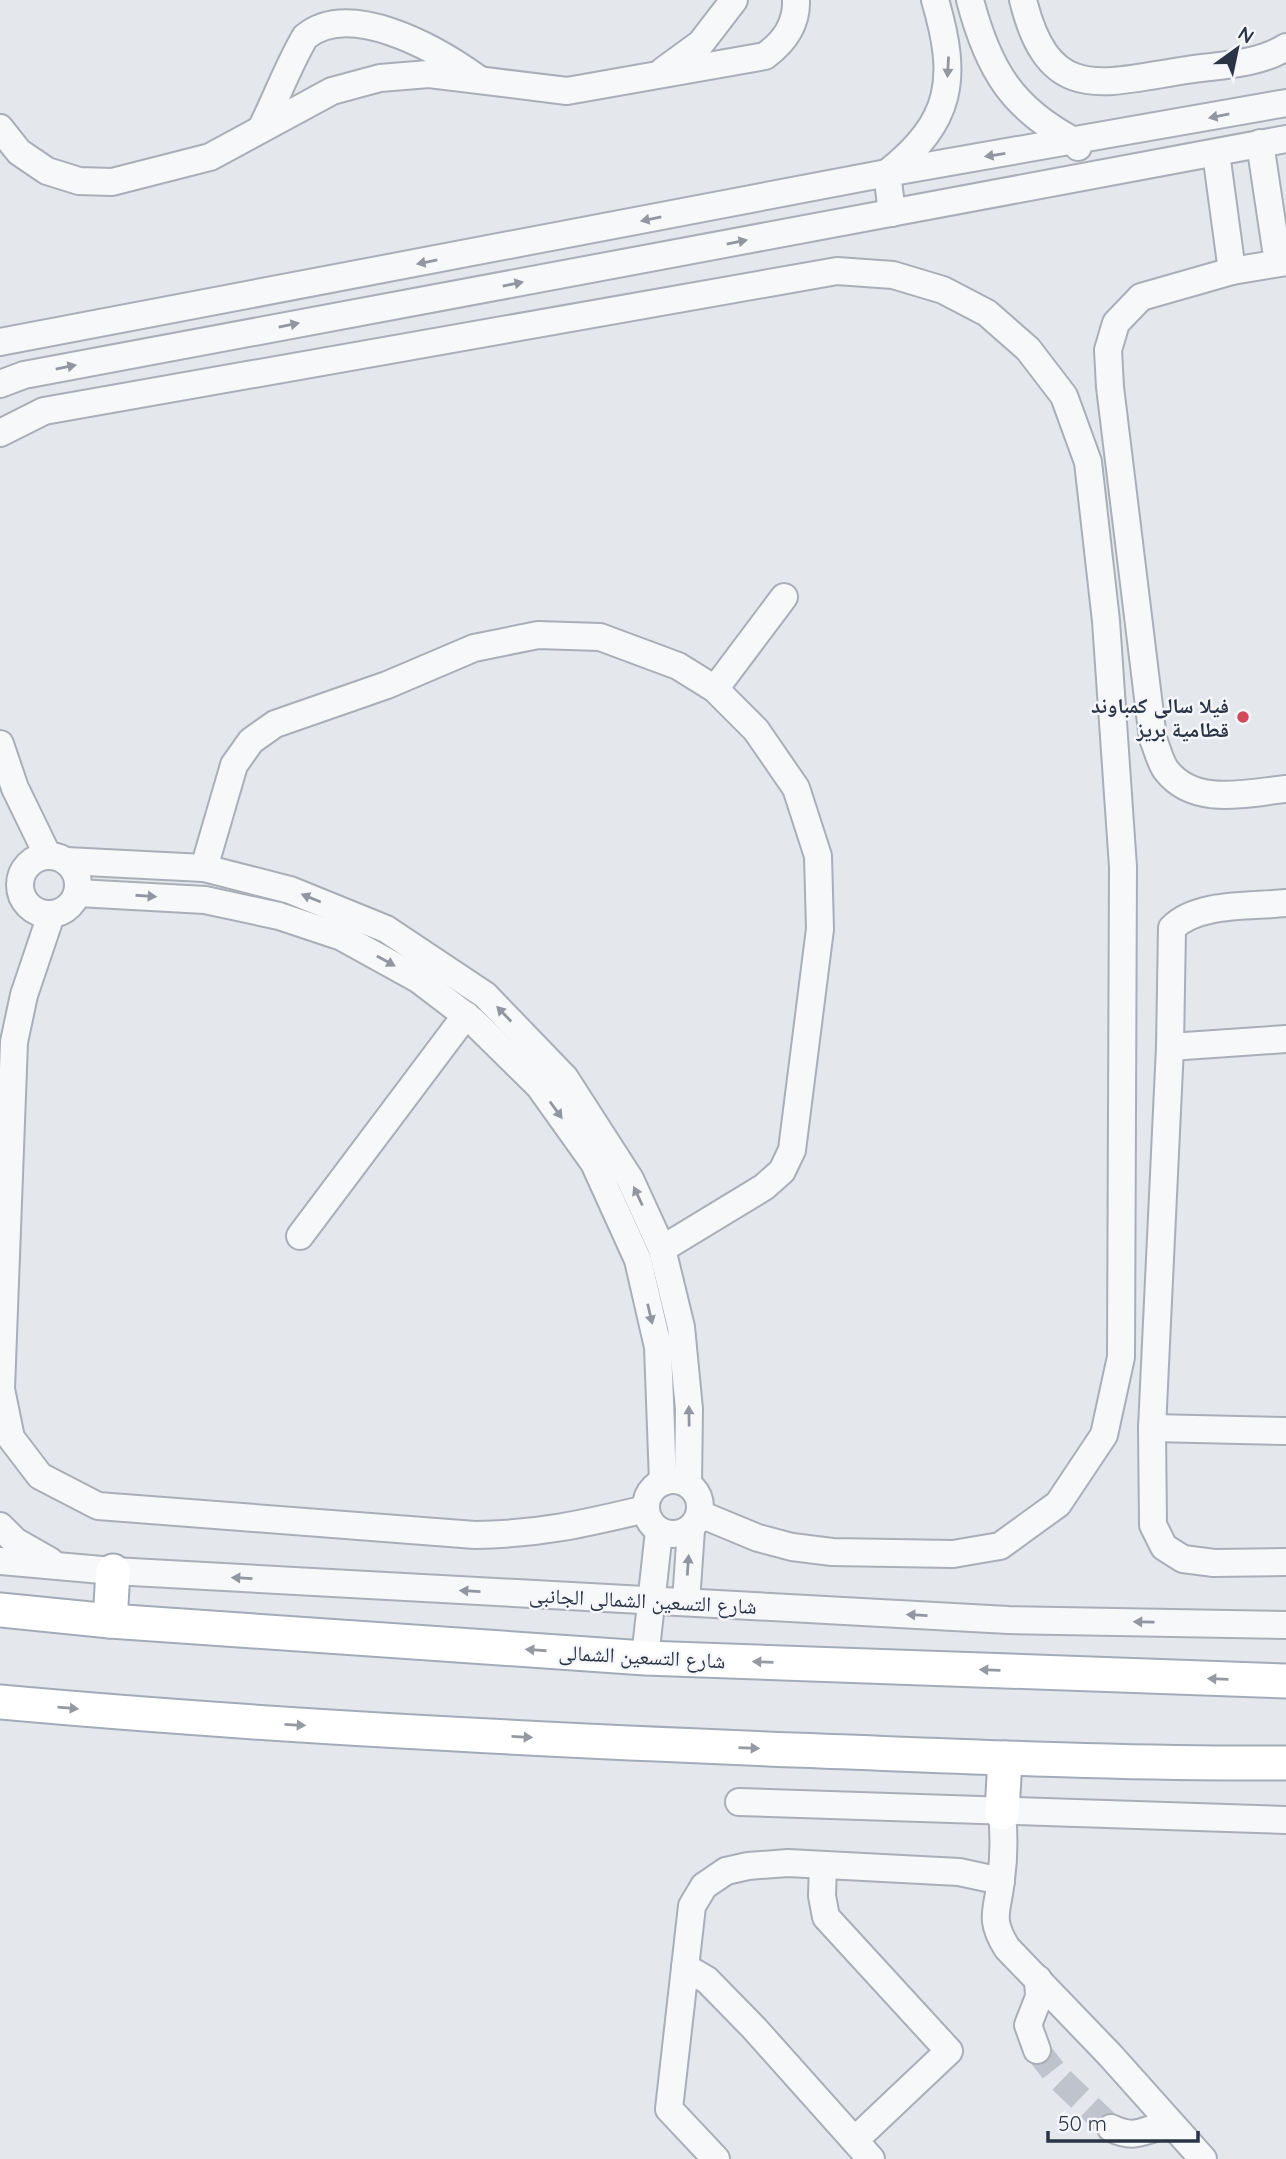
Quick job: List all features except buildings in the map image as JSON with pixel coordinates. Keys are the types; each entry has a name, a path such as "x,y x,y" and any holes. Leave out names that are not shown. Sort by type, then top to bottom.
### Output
{"main road":[{"path":"110,1621 113,1571"},
{"name":"شارع التسعين الشمالى","path":"0,1610 110,1621 645,1658 1286,1681"},
{"path":"0,1702 260,1723 626,1743 1005,1758 1286,1763"},
{"path":"1002,1812 1005,1758"}],"street":[{"path":"655,75 701,43 734,0"},
{"path":"0,128 19,152 47,171 79,181 112,182 210,157 332,91 380,78 429,74 568,91 765,56 787,36 793,23 796,0"},
{"path":"887,173 914,151 935,123 947,89 948,54 935,0"},
{"path":"970,0 986,50 1001,79 1021,106 1047,127 1076,142 1084,177"},
{"path":"1023,0 1033,36 1048,59 1063,72 1098,84 1255,60 1286,47"},
{"path":"261,129 306,35 320,20 337,10 358,6 378,10 478,79"},
{"path":"0,342 887,173 1076,142 1286,103"},
{"path":"0,382 24,375 1286,139"},
{"path":"1260,143 1282,262 1232,271 1141,297 1116,323 1108,350 1110,387 1153,739 1165,769 1189,790 1221,796 1286,789"},
{"path":"1216,153 1232,271"},
{"path":"887,173 892,213"},
{"path":"0,433 44,411 837,271 893,275 943,290 986,313 1028,349 1064,396 1088,462 1106,621 1123,867 1121,1357 1104,1435 1058,1504 1000,1546 953,1555 832,1552 792,1547 695,1521"},
{"path":"715,689 784,597"},
{"path":"204,868 234,765 251,741 275,724 387,685 474,648 538,635 600,637 678,666 715,689 756,730 796,788 818,856 820,929 792,1150 782,1171 764,1188 662,1249"},
{"path":"0,744 15,788 48,860 77,876 78,893 67,909 51,915 33,910 22,896 21,877 48,860"},
{"path":"0,867 48,860 204,868 290,890 386,929 485,995 565,1078 630,1179 662,1249 681,1327 689,1409 676,1483"},
{"path":"78,893 205,900 279,916 342,937 418,979 466,1016 539,1086 594,1163 638,1260 658,1347 676,1483"},
{"path":"0,907 26,903"},
{"path":"1286,903 1199,912 1183,917 1172,928 1170,1048 1152,1428 1153,1525 1164,1547 1183,1559 1214,1563 1286,1563"},
{"path":"51,915 24,995 14,1042 1,1389 11,1438 40,1475 98,1506 475,1535 530,1534 652,1520 675,1535 695,1521"},
{"path":"300,1236 466,1016"},
{"path":"1170,1048 1286,1038"},
{"path":"1152,1428 1286,1430"},
{"path":"676,1483 699,1497 686,1602"},
{"path":"645,1658 650,1601 650,1493 676,1483"},
{"path":"0,1527 15,1541 61,1567"},
{"name":"شارع التسعين الشمالى الجانبى","path":"0,1561 113,1571 1008,1620 1286,1625"},
{"path":"739,1802 1286,1820"},
{"path":"1002,1812 1001,1881 1010,1925 1018,1941 1222,2159"},
{"path":"716,2159 669,2109 692,1906 704,1886 726,1871 748,1866 823,1865 959,1872 1001,1881"},
{"path":"685,1967 707,1980 863,2149 949,2051 827,1917 822,1896 823,1865"},
{"path":"1001,1881 994,1909 996,1931 1007,1948 1203,2159"},
{"path":"1037,2050 1028,2025 1039,1997 1038,1979"},
{"path":"1111,2128 1134,2135 1161,2125 1174,2127"}],"tunnel":[{"path":"1037,2050 1059,2078 1111,2128"}],"place":[{"name":"فيلا سالى كمباوند قطامية بريز","path":"1243,717"}]}
